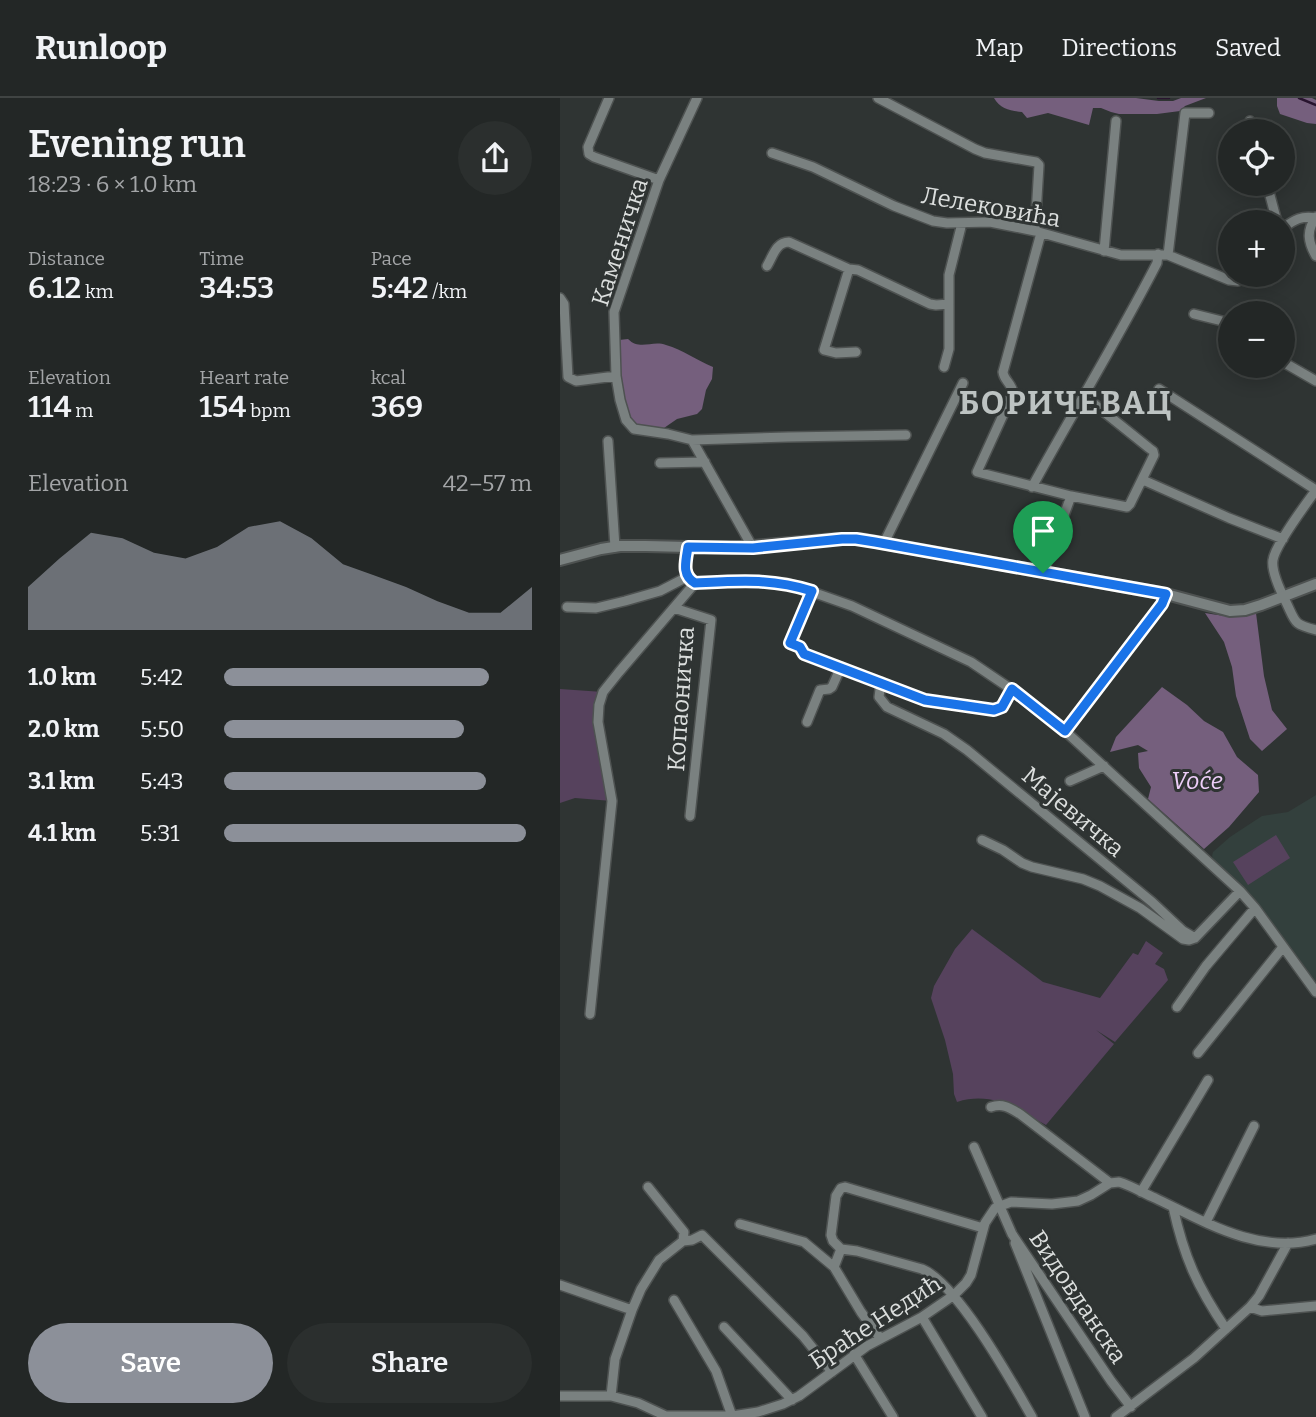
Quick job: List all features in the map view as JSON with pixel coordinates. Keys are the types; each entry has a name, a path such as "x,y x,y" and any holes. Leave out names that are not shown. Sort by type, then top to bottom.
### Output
{"street":[{"path":"609,98 588,147 589,154 659,180"},
{"name":"Каменичка","path":"692,440 634,429 629,425 622,407 616,376 614,312 659,180 697,98"},
{"path":"878,98 975,149 1033,161 1039,165 1038,232 1003,372 1013,393 977,472 1071,496 1125,507 1130,504 1154,455 1153,451 1083,395"},
{"path":"1032,487 1163,255 1185,113 1209,113"},
{"path":"1104,251 1116,121"},
{"name":"Лелековића","path":"772,153 813,167 865,193 940,222 990,222 1129,256 1163,255 1218,276"},
{"path":"1295,220 1303,217 1316,218 1308,239 1316,256"},
{"path":"944,367 950,349 949,275 962,223"},
{"path":"767,266 778,246 786,242 849,269 858,270 930,304 950,304"},
{"path":"849,269 824,350 836,353 856,352"},
{"path":"560,298 564,304 568,377 576,381 616,376"},
{"path":"1194,314 1218,320"},
{"path":"1295,369 1316,381"},
{"path":"884,543 964,383"},
{"path":"1159,389 1316,490 1283,539 1272,563 1295,621 1300,626 1316,629"},
{"path":"753,548 692,440 906,435"},
{"path":"608,440 615,547"},
{"path":"660,463 705,462"},
{"path":"1143,480 1283,539"},
{"path":"1043,573 1071,496"},
{"path":"560,560 615,547 646,545 753,548 856,539 1166,594 1230,611 1245,610 1284,598 1316,584"},
{"path":"688,547 685,570 695,583 771,581 812,591 852,606 971,663 1012,689 1065,731 1240,891 1316,992"},
{"path":"567,607 606,606 660,591 687,576"},
{"path":"590,1014 612,801 598,722 599,705 603,692 695,583"},
{"path":"812,591 790,643 800,647 804,654 925,700 994,710 1002,707 1012,689"},
{"path":"1065,731 1162,604 1166,594"},
{"name":"Копаоничка","path":"674,608 711,620 690,816"},
{"path":"807,722 820,690 832,687 841,667"},
{"name":"Мајевичка","path":"881,682 879,696 887,707 944,734 967,750 1195,938"},
{"path":"1070,781 1104,766"},
{"path":"982,840 1032,867 1083,879 1100,886 1124,898 1189,940 1195,938 1240,891"},
{"path":"1122,877 1118,887 1124,898"},
{"path":"1178,1007 1206,966 1255,908"},
{"path":"1198,1053 1283,947"},
{"path":"1141,1192 1208,1080"},
{"path":"991,1107 1000,1105 1020,1114 1110,1183"},
{"path":"1206,1222 1254,1126"},
{"name":"Видовданска","path":"974,1147 1012,1234 1111,1381 1131,1406"},
{"path":"999,1206 1011,1202 1052,1204 1078,1201 1110,1183 1119,1182 1248,1239 1288,1243 1316,1238"},
{"path":"648,1186 684,1232 683,1241"},
{"path":"983,1228 845,1187 841,1188 836,1196 831,1235 841,1249 857,1251 932,1274 954,1296 1032,1417"},
{"name":"Браће Недић","path":"560,1396 611,1395 638,1403 666,1417 732,1416 758,1412 792,1400 854,1354 922,1317 954,1296 971,1275 983,1228 990,1214 999,1206"},
{"path":"1172,1207 1184,1252 1195,1279 1226,1329"},
{"path":"740,1224 804,1242 834,1267 880,1338"},
{"path":"1012,1234 1085,1417"},
{"path":"611,1395 615,1359 632,1310 654,1266 683,1241 702,1235 803,1336 832,1372"},
{"path":"1116,1417 1194,1358 1250,1307 1259,1296 1288,1243"},
{"path":"834,1267 841,1249"},
{"path":"560,1285 632,1310"},
{"path":"674,1300 716,1371 732,1416"},
{"path":"1250,1307 1262,1311 1316,1306"},
{"path":"922,1317 982,1417"},
{"path":"724,1327 792,1400"},
{"path":"854,1354 893,1417"}],"shaded area":[{"path":"560,689 603,692 599,705 612,801 575,798 560,803"},
{"path":"1316,795 1316,982 1256,901 1212,856 1230,837 1262,816 1288,812"},
{"path":"1276,835 1290,858 1248,885 1233,862"},
{"path":"972,929 1043,982 1100,998 1133,953 1138,955 1146,941 1163,953 1155,964 1164,969 1168,980 1115,1042 1096,1030 1114,1044 1046,1125 993,1100 970,1099 957,1102 945,1040 931,998 934,986 955,949"}],"green space":[{"path":"994,98 1136,98 1173,101 1181,98 1206,98 1185,106 1180,111 1157,114 1119,114 1093,108 1089,125 1048,113 1027,118 1022,112 1003,107"},
{"path":"1277,98 1312,98 1316,100 1316,124 1280,114"},
{"path":"628,339 642,345 666,345 713,367 702,409 697,414 655,429 636,425 629,419 619,370 619,340"},
{"path":"1205,613 1243,616 1256,613 1264,676 1272,710 1287,729 1262,751 1250,739 1236,696 1232,667 1224,642"},
{"name":"Voće","path":"1162,687 1204,721 1223,732 1237,757 1258,775 1259,792 1229,827 1204,849 1148,799 1151,787 1139,768 1138,753 1148,751 1138,745 1110,752 1116,737"}],"waterway":[{"path":"1158,98 1169,98"},
{"path":"1299,98 1316,105"}],"district":[{"name":"БОРИЧЕВАЦ","path":"1066,403"}],"route":[{"path":"856,539 1043,573 1166,594 1162,604 1065,731 1012,689 1002,707 984,710 915,697 804,654 800,647 790,643 812,591 771,581 695,583 688,579 685,570 688,547 753,548 856,539"}]}
